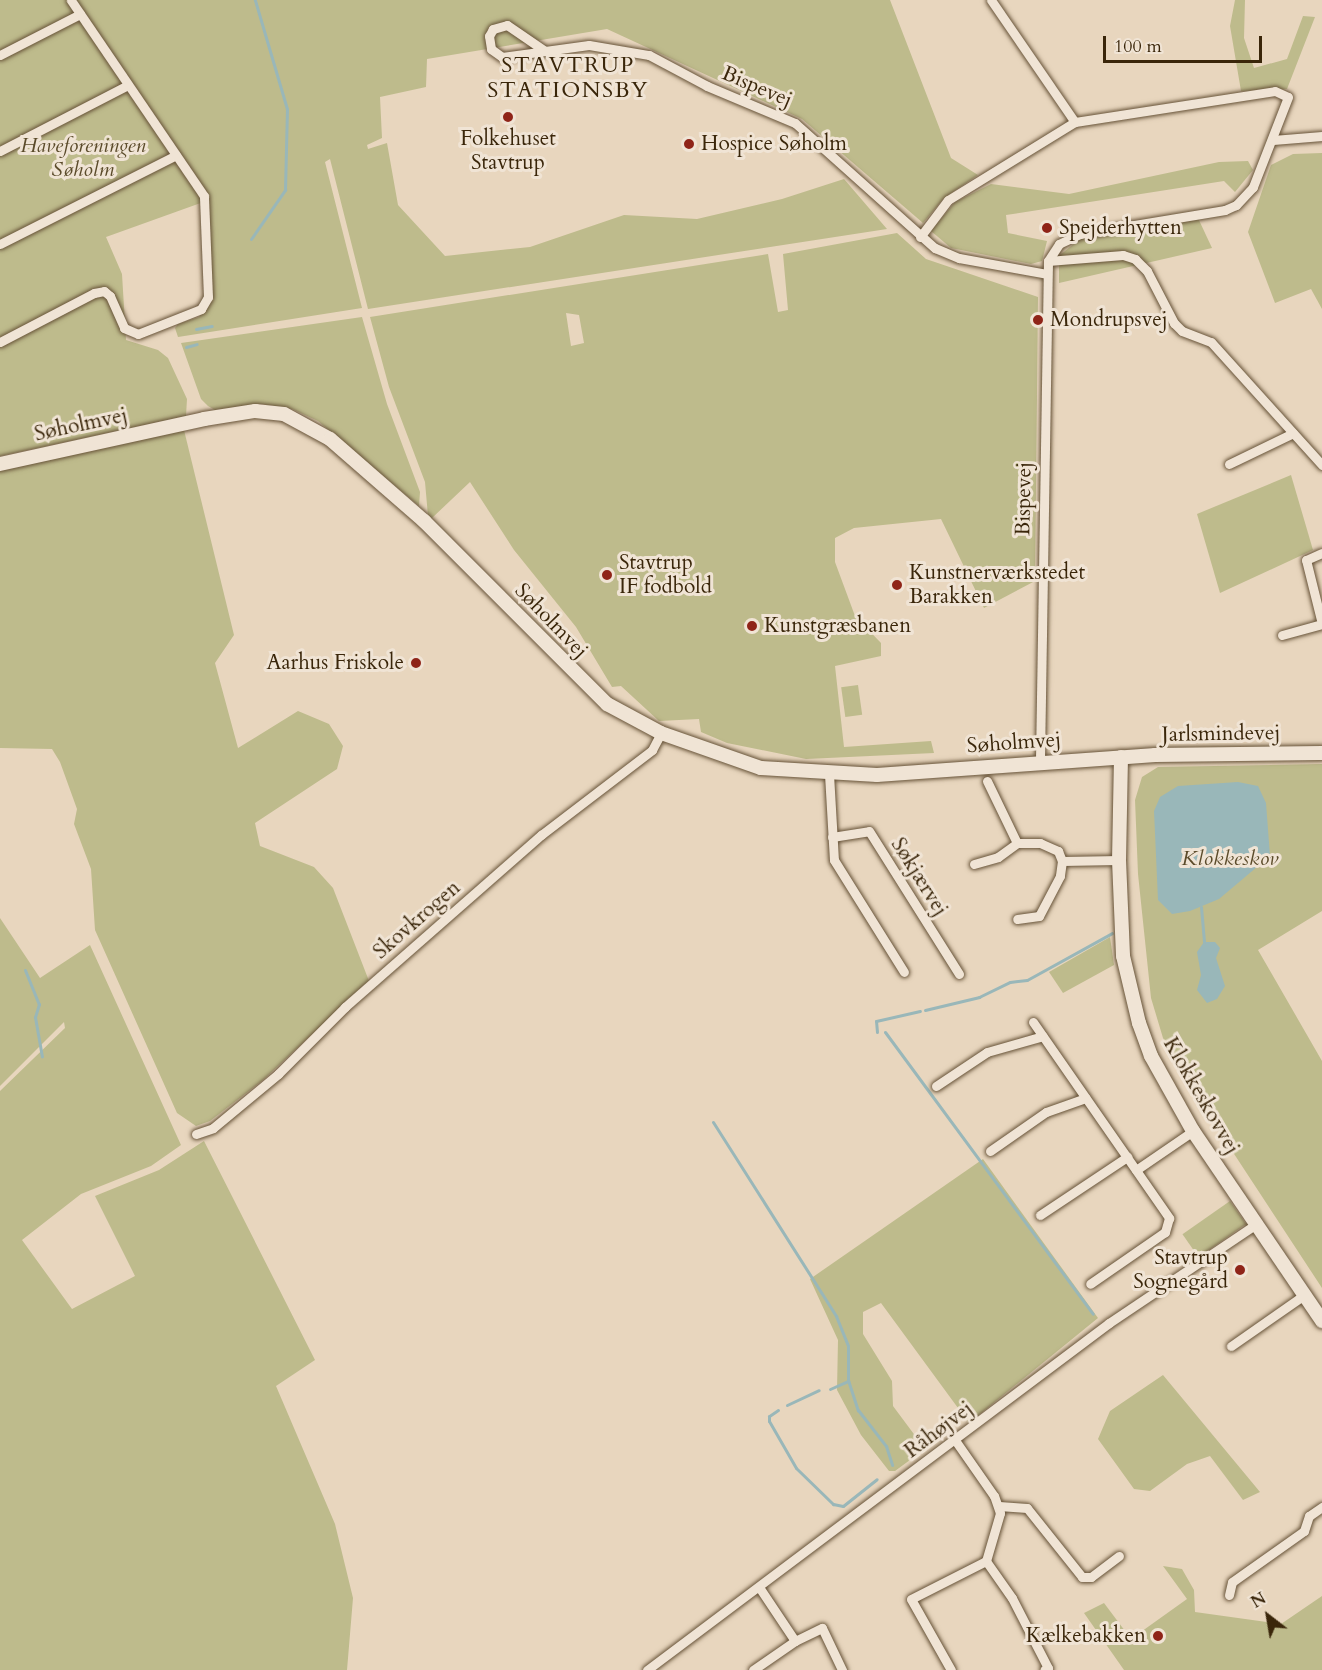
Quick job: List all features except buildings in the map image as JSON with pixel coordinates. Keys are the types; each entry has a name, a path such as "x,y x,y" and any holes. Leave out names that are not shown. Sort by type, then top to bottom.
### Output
{"street":[{"path":"0,342 94,293 104,291 110,297 124,328 138,334 201,309 208,297 204,196 72,0"},
{"path":"991,0 1075,122"},
{"path":"0,55 80,14"},
{"name":"Bispevej","path":"545,51 507,25 493,29 489,36 491,49 498,56 545,51 589,45 649,55 707,86 772,111 810,134 934,248 959,258 1047,274"},
{"path":"0,151 128,85"},
{"path":"920,237 948,200 1075,122 1275,91 1288,97 1253,187 1236,205 1225,210 1080,234 1059,244 1048,261"},
{"path":"1273,140 1322,136"},
{"path":"0,244 176,155"},
{"path":"1048,261 1123,255 1135,259 1147,271 1174,323 1182,331 1211,342 1322,465"},
{"name":"Bispevej","path":"1040,761 1048,261"},
{"name":"Søholmvej","path":"0,464 204,419 255,411 284,414 330,439 424,521 581,682 607,704 661,732 761,768 829,774 878,775 1040,761 1121,757"},
{"path":"1229,465 1293,433"},
{"path":"1282,635 1322,624 1306,560 1322,553"},
{"name":"Skovkrogen","path":"196,1134 213,1128 278,1074 345,1007 541,835 652,750 661,732"},
{"name":"Jarlsmindevej","path":"1121,757 1322,753"},
{"name":"Klokkeskovvej","path":"1121,757 1119,860 1123,956 1131,995 1151,1056 1193,1131 1322,1321"},
{"path":"829,774 832,837 838,869 904,972"},
{"path":"987,781 1017,843"},
{"name":"Søkjærvej","path":"832,837 869,831 959,974"},
{"path":"974,864 992,860 1017,843 1051,846 1062,861 1056,887 1039,916 1017,920"},
{"path":"1062,861 1119,860"},
{"path":"1033,1022 1169,1218 1170,1226 1090,1284"},
{"path":"936,1086 987,1052 1043,1036"},
{"path":"990,1151 1046,1112 1086,1098"},
{"path":"1136,1170 1193,1131"},
{"path":"1040,1215 1127,1158"},
{"name":"Råhøjvej","path":"648,1670 1118,1317 1255,1225"},
{"path":"1231,1346 1304,1295"},
{"path":"956,1440 999,1506 986,1562 1012,1598 1048,1668 1044,1670"},
{"path":"999,1506 1028,1508 1082,1577 1090,1577 1119,1556"},
{"path":"1229,1595 1232,1582 1304,1531 1308,1516 1322,1507"},
{"path":"951,1670 911,1599 986,1562"},
{"path":"759,1587 795,1641"},
{"path":"753,1670 795,1641 822,1629 842,1670"}],"green space":[{"name":"Haveforeningen Søholm","path":"0,0 890,0 951,158 978,175 944,198 923,223 802,119 607,29 427,59 426,87 380,97 382,138 367,145 368,149 387,143 398,205 445,256 530,247 624,215 697,219 782,199 844,179 887,229 368,309 330,159 325,162 362,308 178,337 175,328 178,324 199,317 211,301 209,200 106,237 122,274 126,340 158,350 168,358 187,399 186,416 0,456"},
{"path":"1235,0 1245,0 1244,38 1254,68 1287,59 1303,16 1315,17 1287,89 1241,91 1230,26"},
{"path":"1322,153 1322,309 1311,289 1275,303 1248,232 1271,165 1293,154"},
{"path":"1248,161 1253,170 1235,192 1224,181 1006,215 1008,233 1047,241 1042,261 1031,264 951,248 931,231 955,202 991,184 1069,194 1219,162"},
{"path":"1198,218 1212,248 1059,283 1059,256 1082,237"},
{"path":"897,233 926,259 1038,297 1035,581 984,608 941,519 854,528 835,538 835,562 855,616 881,643 881,656 835,666 844,747 931,741 934,753 806,759 727,743 701,732 699,719 659,721 621,686 612,687 576,627 514,550 470,482 432,518 428,516 425,482 389,387 370,317 768,254 778,312 788,310 783,254","holes":["566,313 579,315 584,343 571,346"]},
{"path":"362,317 387,404 420,492 419,506 318,421 292,409 262,404 215,410 208,406 201,399 181,343"},
{"path":"184,430 234,635 215,663 238,748 298,711 329,724 343,746 337,769 255,823 260,846 314,867 333,888 369,981 263,1080 210,1121 196,1126 177,1113 95,930 91,869 74,824 77,809 60,762 52,749 0,748 0,471"},
{"path":"1291,475 1313,550 1220,593 1197,514"},
{"path":"858,685 862,715 845,717 841,687"},
{"name":"Klokkeskov","path":"1322,764 1322,911 1258,950 1322,1061 1322,1288 1179,1070 1163,1038 1151,998 1138,874 1135,800 1142,777 1158,767"},
{"path":"0,918 40,978 90,945 181,1145 151,1166 81,1194 22,1240 72,1309 135,1276 95,1196 159,1170 204,1141 315,1360 276,1386 335,1524 353,1598 347,1670 0,1670 0,1091 65,1028 64,1022 0,1086"},
{"path":"1110,937 1114,965 1063,993 1049,972"},
{"path":"983,1159 1098,1318 969,1423 881,1303 863,1312 863,1334 892,1381 893,1406 925,1449 895,1471 889,1471 861,1435 837,1390 838,1340 810,1279"},
{"path":"1230,1201 1246,1224 1199,1257 1182,1234"},
{"path":"1163,1375 1260,1492 1243,1500 1210,1456 1187,1464 1150,1491 1134,1489 1098,1439 1110,1411"},
{"path":"1163,1566 1182,1569 1194,1590 1195,1612 1281,1624 1322,1596 1322,1670 1124,1670 1084,1613 1104,1603 1131,1639 1187,1599"}],"water":[{"path":"1238,782 1258,786 1266,803 1270,856 1219,899 1190,911 1172,914 1158,900 1154,811 1160,797 1178,786"},
{"path":"1204,942 1215,942 1220,948 1216,958 1225,986 1217,999 1207,1003 1197,990 1201,975 1197,952"}],"waterway":[{"path":"251,239 285,190 287,109 255,0"},
{"path":"196,329 212,326"},
{"path":"186,347 197,344"},
{"path":"1201,907 1204,942"},
{"path":"925,1010 979,997 1010,982 1027,980 1112,933"},
{"path":"25,970 39,1004 35,1017 42,1056"},
{"path":"877,1032 876,1021 920,1011"},
{"path":"885,1032 1093,1314"},
{"path":"713,1122 836,1316 848,1346 848,1380 858,1410 886,1446 892,1465"},
{"path":"830,1389 848,1381"},
{"path":"787,1405 819,1390"},
{"path":"778,1410 769,1416 769,1421 796,1468 833,1504 843,1506 877,1479"}],"place":[{"name":"Folkehuset Stavtrup","path":"508,117"},
{"name":"Hospice Søholm","path":"689,144"},
{"name":"Spejderhytten","path":"1047,228"},
{"name":"Mondrupsvej","path":"1038,320"},
{"name":"Stavtrup IF fodbold","path":"607,575"},
{"name":"Kunstnerværkstedet Barakken","path":"897,585"},
{"name":"Kunstgræsbanen","path":"752,626"},
{"name":"Aarhus Friskole","path":"416,663"},
{"name":"Stavtrup Sognegård","path":"1240,1270"},
{"name":"Kælkebakken","path":"1158,1636"}],"district":[{"name":"STAVTRUP STATIONSBY","path":"568,78"}]}
